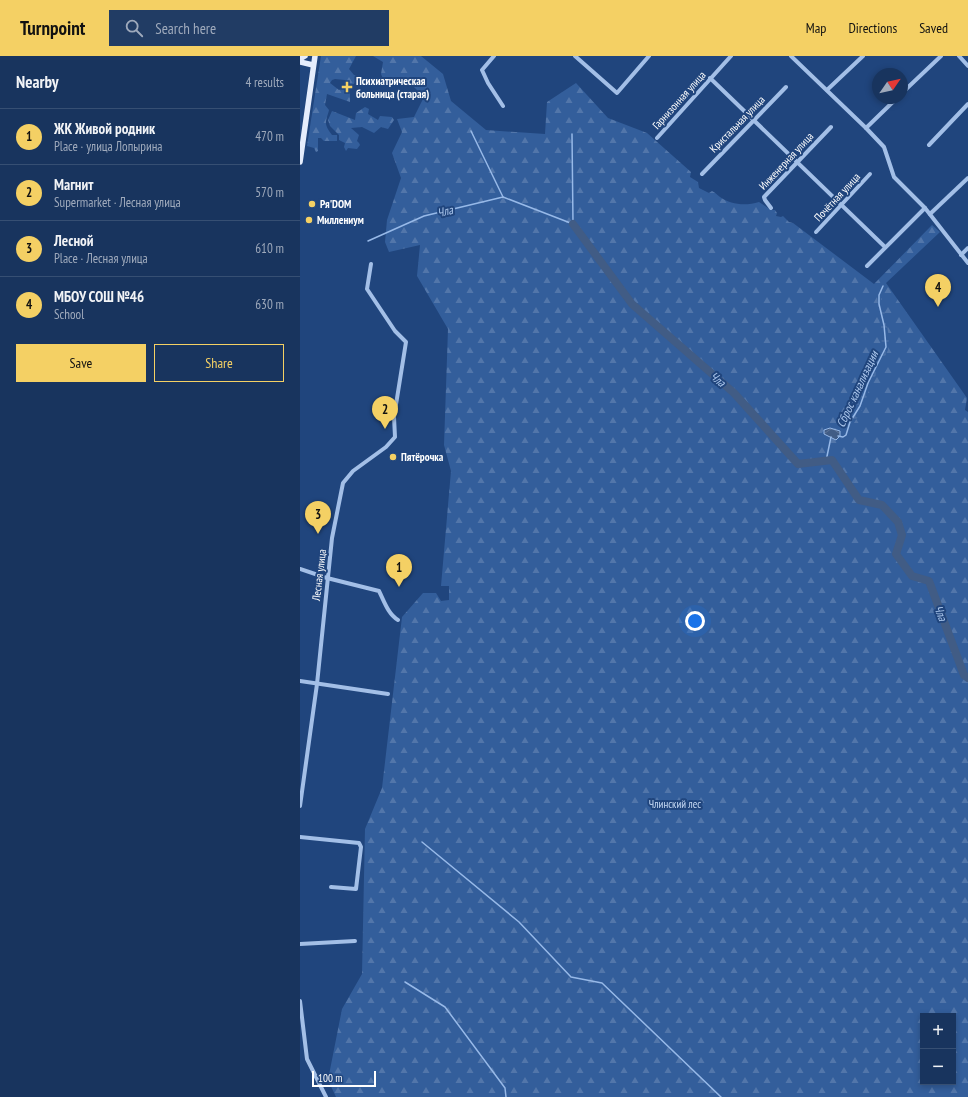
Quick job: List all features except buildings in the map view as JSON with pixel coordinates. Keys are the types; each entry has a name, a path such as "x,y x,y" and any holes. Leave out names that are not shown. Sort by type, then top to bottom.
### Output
{"main road":[{"path":"300,60 305,56"},
{"path":"300,162 315,56"},
{"path":"300,60 314,65"}],"street":[{"path":"494,56 482,70 503,106"},
{"path":"575,56 617,93 649,56"},
{"name":"Гарнизонная улица","path":"656,138 731,56"},
{"path":"791,56 884,147 894,177 925,208 968,263"},
{"path":"827,90 863,56"},
{"path":"908,87 941,56"},
{"path":"959,56 968,66"},
{"path":"710,78 885,247"},
{"name":"Кристальная улица","path":"702,174 786,87"},
{"path":"866,128 891,104"},
{"path":"929,145 968,104"},
{"name":"Инженерная улица","path":"771,208 764,197 831,127"},
{"name":"Почётная улица","path":"816,232 870,174"},
{"path":"930,214 968,178"},
{"path":"867,266 925,208"},
{"path":"961,255 968,248"},
{"name":"Лесная улица","path":"300,806 317,684 332,538 344,483 353,471 391,442 396,430 394,417 406,342 395,331 367,289 371,264"},
{"path":"300,568 327,578 379,591 388,610 398,620"},
{"path":"300,681 388,694"},
{"path":"300,837 359,843 362,847 356,889 331,887"},
{"path":"300,944 355,941"},
{"path":"300,1001 307,1059 326,1097"}],"green space":[{"path":"321,56 356,56 349,69 354,75 361,76 361,81 356,82 350,87 350,102 327,94 325,105 329,110 326,125 332,135 337,135 337,141 324,141 321,138 318,138 318,151 316,152 314,148 307,146","holes":["335,79 345,80 343,88 339,90 330,83"]},
{"name":"Члинский лес","path":"373,56 421,56 443,74 451,101 486,130 545,134 547,102 576,83 608,118 647,133 691,172 690,177 698,182 699,188 709,193 712,191 729,202 749,204 759,202 771,210 775,210 777,213 776,216 783,216 789,222 793,223 874,284 932,225 940,232 886,283 967,398 965,410 968,412 968,1097 336,1097 328,1080 342,1009 362,974 365,829 382,788 402,617 423,593 436,593 441,601 449,600 449,586 441,586 451,471 444,445 448,329 417,276 420,245 389,252 385,242 387,220 401,178 392,153 402,132 397,119 414,117 424,97 411,84 399,79 395,86 384,81 381,74 383,62"},
{"path":"365,107 369,109 368,114 378,120 380,116 392,117 394,120 388,129 381,127 374,133 362,127 351,128 359,135 357,141 360,145 357,149 348,148 346,151 344,147 345,143 339,140 339,135 330,126 328,120 332,111 355,120 356,113"},
{"path":"881,294 889,337 888,350 870,387 863,408 851,428 850,434 837,441 822,433 826,427 842,424 857,404 865,381 882,345 877,295"}],"water":[{"path":"830,428 840,431 840,436 836,440 824,434 824,430"}],"waterway":[{"path":"471,131 503,197"},
{"name":"Чла","path":"368,241 424,216 503,197 573,224 572,134"},
{"name":"Чла","path":"573,224 632,304 734,393 798,464 832,460 859,500 882,505 898,522 902,535 896,554 912,576 929,581 964,675 968,678"},
{"name":"Сброс канализации","path":"838,436 843,437 846,435 850,422 860,406 868,383 886,347 884,325 879,304 879,295 883,286"},
{"name":"Сброс канализации","path":"826,461 831,437"},
{"path":"422,842 519,922 571,977 602,983 721,1097"},
{"path":"405,982 445,1007 505,1088 506,1097"}],"place":[{"name":"Психиатрическая больница (старая)","path":"347,87"},
{"name":"Ря'DOM","path":"312,204"},
{"name":"Миллениум","path":"309,220"},
{"name":"МБОУ СОШ №46","path":"938,307"},
{"name":"Магнит","path":"385,429"},
{"name":"Пятёрочка","path":"393,457"},
{"name":"Лесной","path":"318,534"},
{"name":"ЖК Живой родник","path":"399,587"}]}
